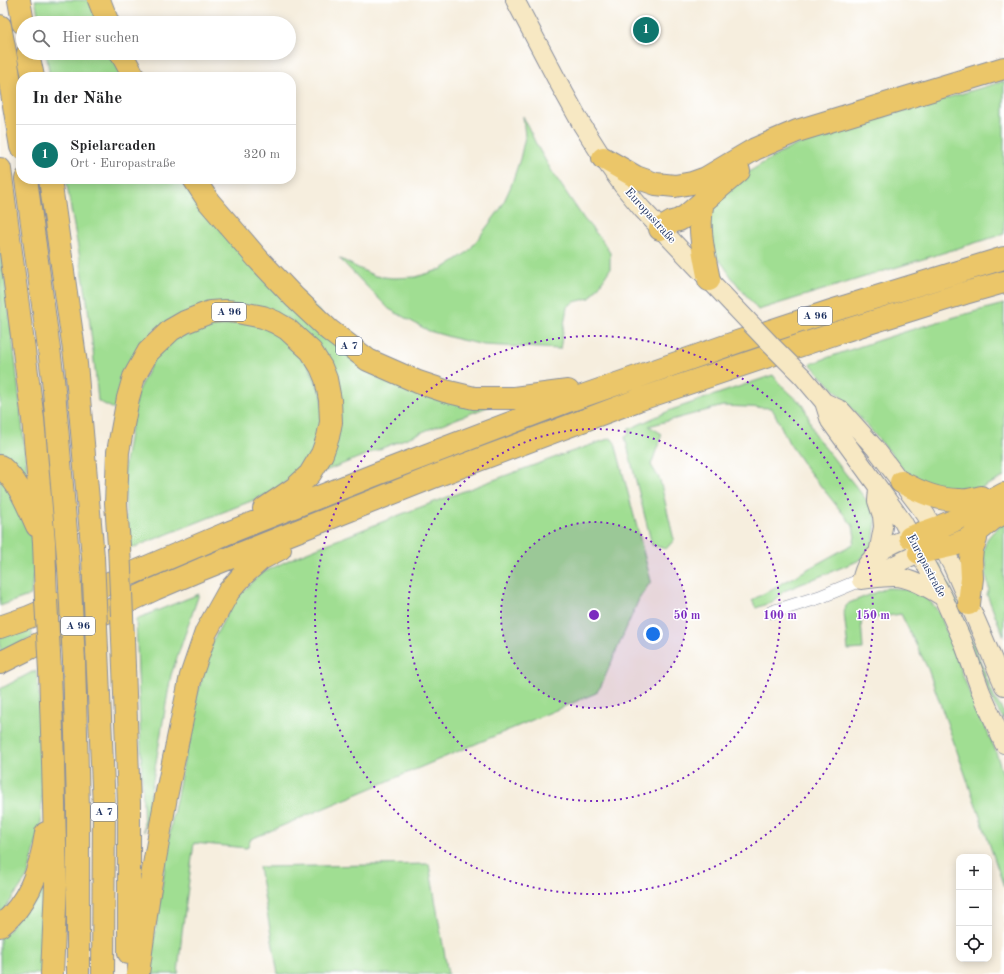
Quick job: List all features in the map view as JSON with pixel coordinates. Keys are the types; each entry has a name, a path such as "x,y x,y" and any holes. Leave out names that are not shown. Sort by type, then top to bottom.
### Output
{"highway":[{"path":"19,0 22,16"},
{"path":"99,0 105,16"},
{"path":"0,26 16,117"},
{"path":"29,60 32,72"},
{"path":"125,60 131,72"},
{"path":"603,158 636,176 656,184 675,186 692,183 706,178 755,149 797,130 1004,68"},
{"path":"660,229 686,216 741,169 766,154 800,138 827,128 1004,76"},
{"path":"0,169 33,419 44,542 50,671 56,885 52,974"},
{"path":"660,229 676,207 706,178"},
{"name":"A 7","path":"27,184 53,379 69,568 74,662 78,807 78,974"},
{"name":"A 7","path":"51,184 76,364 93,557 104,808 103,974"},
{"name":"A 7","path":"197,184 209,202 258,259 294,297 329,330 368,360 418,382 445,391 474,398 567,396"},
{"path":"703,201 701,233 709,280"},
{"name":"A 96","path":"0,627 36,614 225,534 567,396 629,380 824,313 1004,258"},
{"name":"A 96","path":"0,663 156,589 433,477 638,400 840,332 1004,282"},
{"path":"965,293 1004,293"},
{"name":"A 96","path":"130,974 129,803 116,503 118,452 128,398 134,377 148,352 171,330 185,322 210,312 225,311 263,317 275,322 287,329 310,351 321,367 326,379 330,400 330,422 328,436 322,454 310,474 295,488 225,534"},
{"path":"0,466 14,480 22,493 44,542"},
{"path":"901,482 920,492 941,499 959,500 981,497 999,503"},
{"path":"915,545 933,529 999,503"},
{"path":"915,545 943,548 954,546 966,540 993,519 999,503"},
{"path":"138,974 149,893 166,796 191,676 206,632 229,592 244,574 261,559 310,534 351,509"},
{"path":"969,604 972,578 971,559 976,533"},
{"path":"0,926 15,912 30,889 39,866 48,821 53,762"}],"main road":[{"name":"Europastraße","path":"515,0 524,8 556,78 582,125 603,158 637,203 660,229 803,377 824,402 830,421 903,522 943,597 963,642 981,692 1004,744"},
{"name":"Europastraße","path":"824,402 841,410 875,448 926,515 952,564 1004,686"},
{"path":"878,487 877,500 882,516 883,527 878,554"},
{"path":"861,580 867,564 890,546 915,545"},
{"path":"861,580 915,545"},
{"path":"861,580 894,576 907,579 926,587 943,597"}],"street":[{"path":"772,612 820,597 861,580"}],"green space":[{"path":"35,0 89,0 96,16 38,16"},
{"path":"47,60 116,60 122,72 49,72"},
{"path":"1004,81 1004,234 758,310 714,254 708,226 715,201 739,178 768,160 792,147 822,135"},
{"path":"523,116 536,144 551,170 584,219 602,240 610,253 610,269 590,298 574,302 567,307 560,349 484,345 429,331 389,309 339,258 375,276 393,278 416,277 442,269 468,252 501,208 511,186 520,159 525,137"},
{"path":"67,184 191,184 390,382 421,395 452,402 490,406 323,472 339,433 288,318 177,318 154,330 126,372 114,409 98,401 87,300"},
{"path":"0,238 16,366 28,479 0,456"},
{"path":"1004,304 1004,477 973,492 961,495 907,475 889,451 849,405 810,364 906,331"},
{"path":"231,321 250,323 270,330 289,342 306,360 322,396 323,423 312,459 274,492 127,550 124,468 137,392 155,357 177,336 212,322"},
{"path":"773,375 779,383 804,406 815,435 868,502 873,510 876,521 873,544 860,560 784,591 772,602 756,608 752,600 853,544 855,537 853,526 807,469 789,443 771,408 723,406 649,426 662,434 651,465 660,480 674,540 666,549 652,545 625,437 629,433 629,429 671,410"},
{"path":"611,438 615,443 651,581 639,599 601,686 596,693 251,839 247,848 194,843 178,974 149,974 171,825 197,695 213,640 234,601 260,574 297,556 402,514"},
{"path":"0,475 31,532 34,567 31,595 0,606"},
{"path":"1004,522 1004,637 987,595 989,589 986,575 986,560 980,560 987,539"},
{"path":"937,564 939,564 960,609 994,697 1004,713 1004,720 994,704"},
{"path":"887,588 904,589 919,594 931,602 936,609 941,617 976,710 995,749 1004,778 1004,887 928,669 901,614 861,620 863,649 848,650 844,612 846,606 849,603"},
{"path":"199,594 171,675 144,832 136,619"},
{"path":"32,625 32,638 0,653 0,637"},
{"path":"36,670 42,717 43,774 41,825 28,876 0,916 0,689"},
{"path":"429,864 448,974 278,974 259,867"},
{"path":"46,881 44,974 0,974 0,937 7,932 43,882"}],"place":[{"name":"Spielarcaden","path":"646,30"}]}
